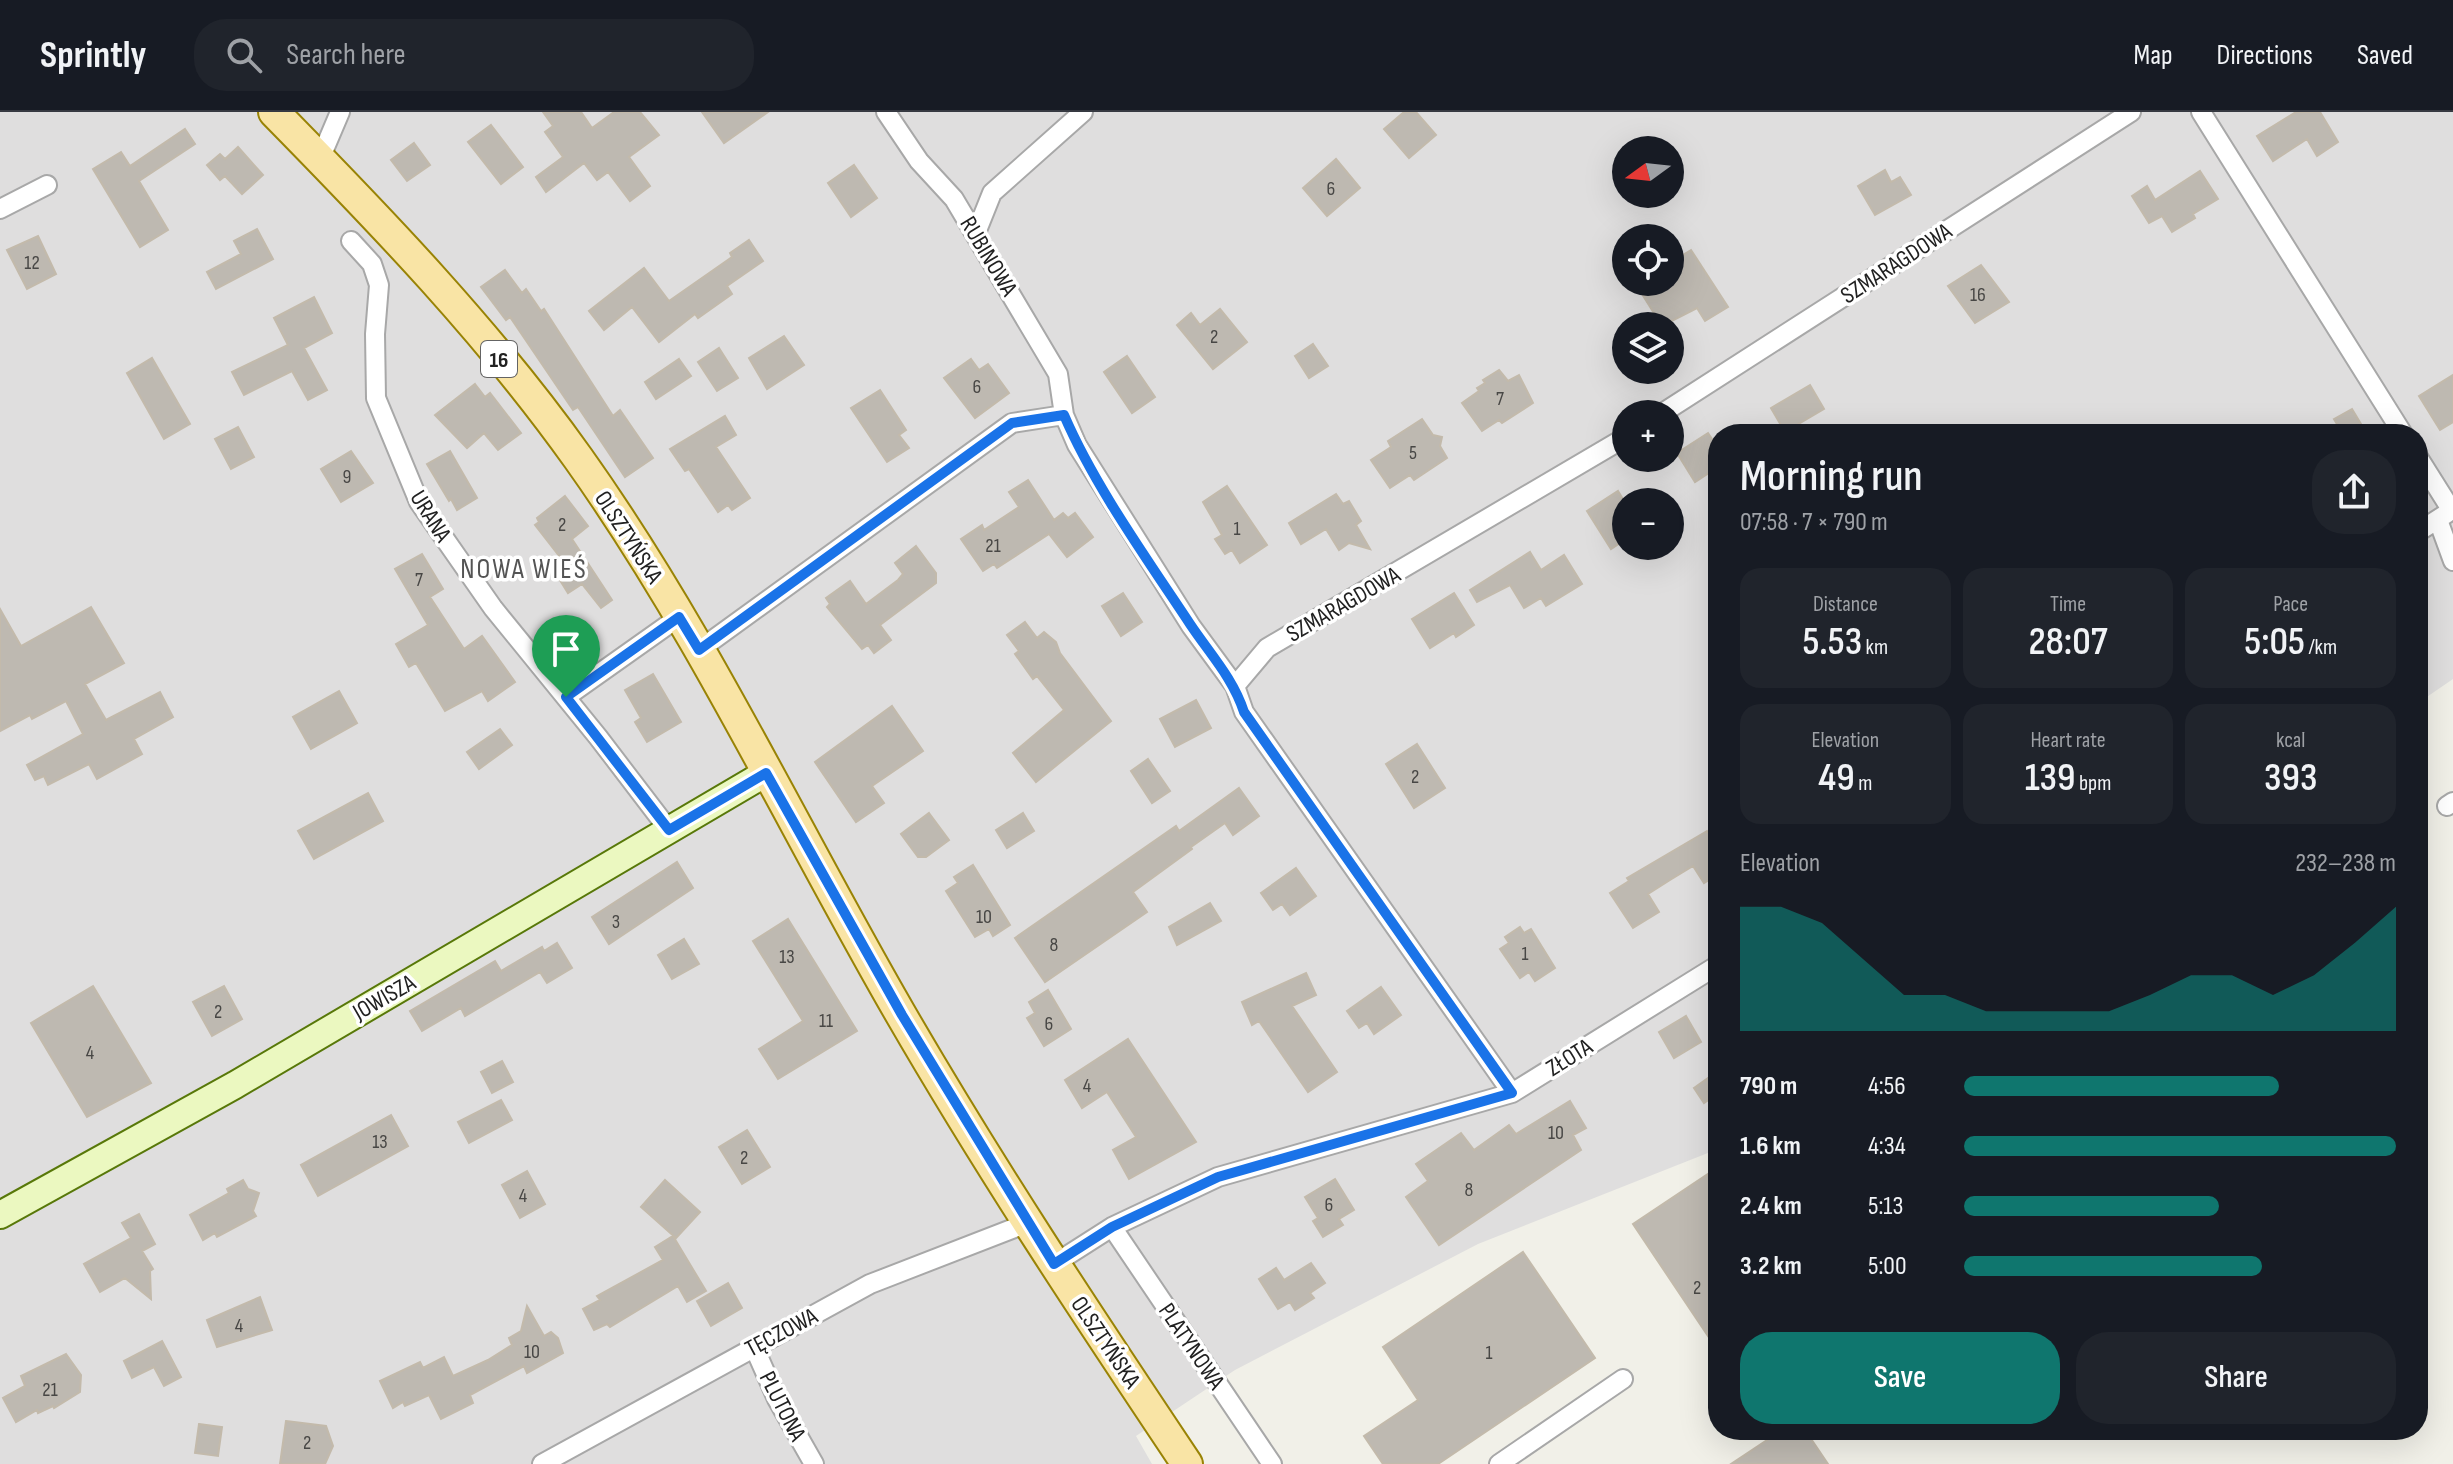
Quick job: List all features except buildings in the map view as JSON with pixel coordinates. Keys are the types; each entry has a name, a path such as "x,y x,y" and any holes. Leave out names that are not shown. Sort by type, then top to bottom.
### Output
{"main road":[{"name":"OLSZTYŃSKA","path":"274,112 468,320 561,436 631,538 699,650 902,1015 1054,1264 1187,1464"}],"street":[{"path":"320,159 340,112"},
{"name":"RUBINOWA","path":"886,112 919,161 954,199 976,233 1058,374 1064,415 1077,445 1191,626 1235,686 1244,712 1512,1093"},
{"path":"976,233 992,193 1083,112"},
{"name":"SZMARAGDOWA","path":"1683,400 2131,112"},
{"path":"2201,112 2397,424"},
{"path":"0,209 47,185"},
{"name":"URANA","path":"351,241 372,264 379,285 375,334 376,398 419,502 493,608 669,830"},
{"path":"699,650 1012,423 1064,415"},
{"name":"SZMARAGDOWA","path":"1235,686 1267,648 1612,445"},
{"path":"2428,476 2448,514 2453,561"},
{"path":"2428,526 2448,514"},
{"path":"566,697 679,617"},
{"name":"JOWISZA","path":"1,1212 248,1077 766,773"},
{"name":"ZŁOTA","path":"1054,1264 1112,1227 1218,1177 1512,1093 1708,971"},
{"name":"TĘCZOWA","path":"542,1464 870,1284 1030,1222"},
{"name":"PLATYNOWA","path":"1112,1227 1272,1464"},
{"name":"PLUTONA","path":"754,1347 777,1399 814,1464"},
{"path":"1499,1464 1623,1379"}],"shaded area":[{"path":"0,112 2453,112 2453,679 2428,696 2428,424 1708,424 1708,1153 1478,1244 1235,1370 1136,1436 1152,1464 0,1464"}],"district":[{"name":"NOWA WIEŚ","path":"524,568"}],"route":[{"path":"1064,415 1077,445 1191,626 1235,686 1244,712 1512,1093 1218,1177 1112,1227 1054,1264 902,1015 766,773 669,830 566,697 679,617 699,650 1012,423 1064,415"}]}
